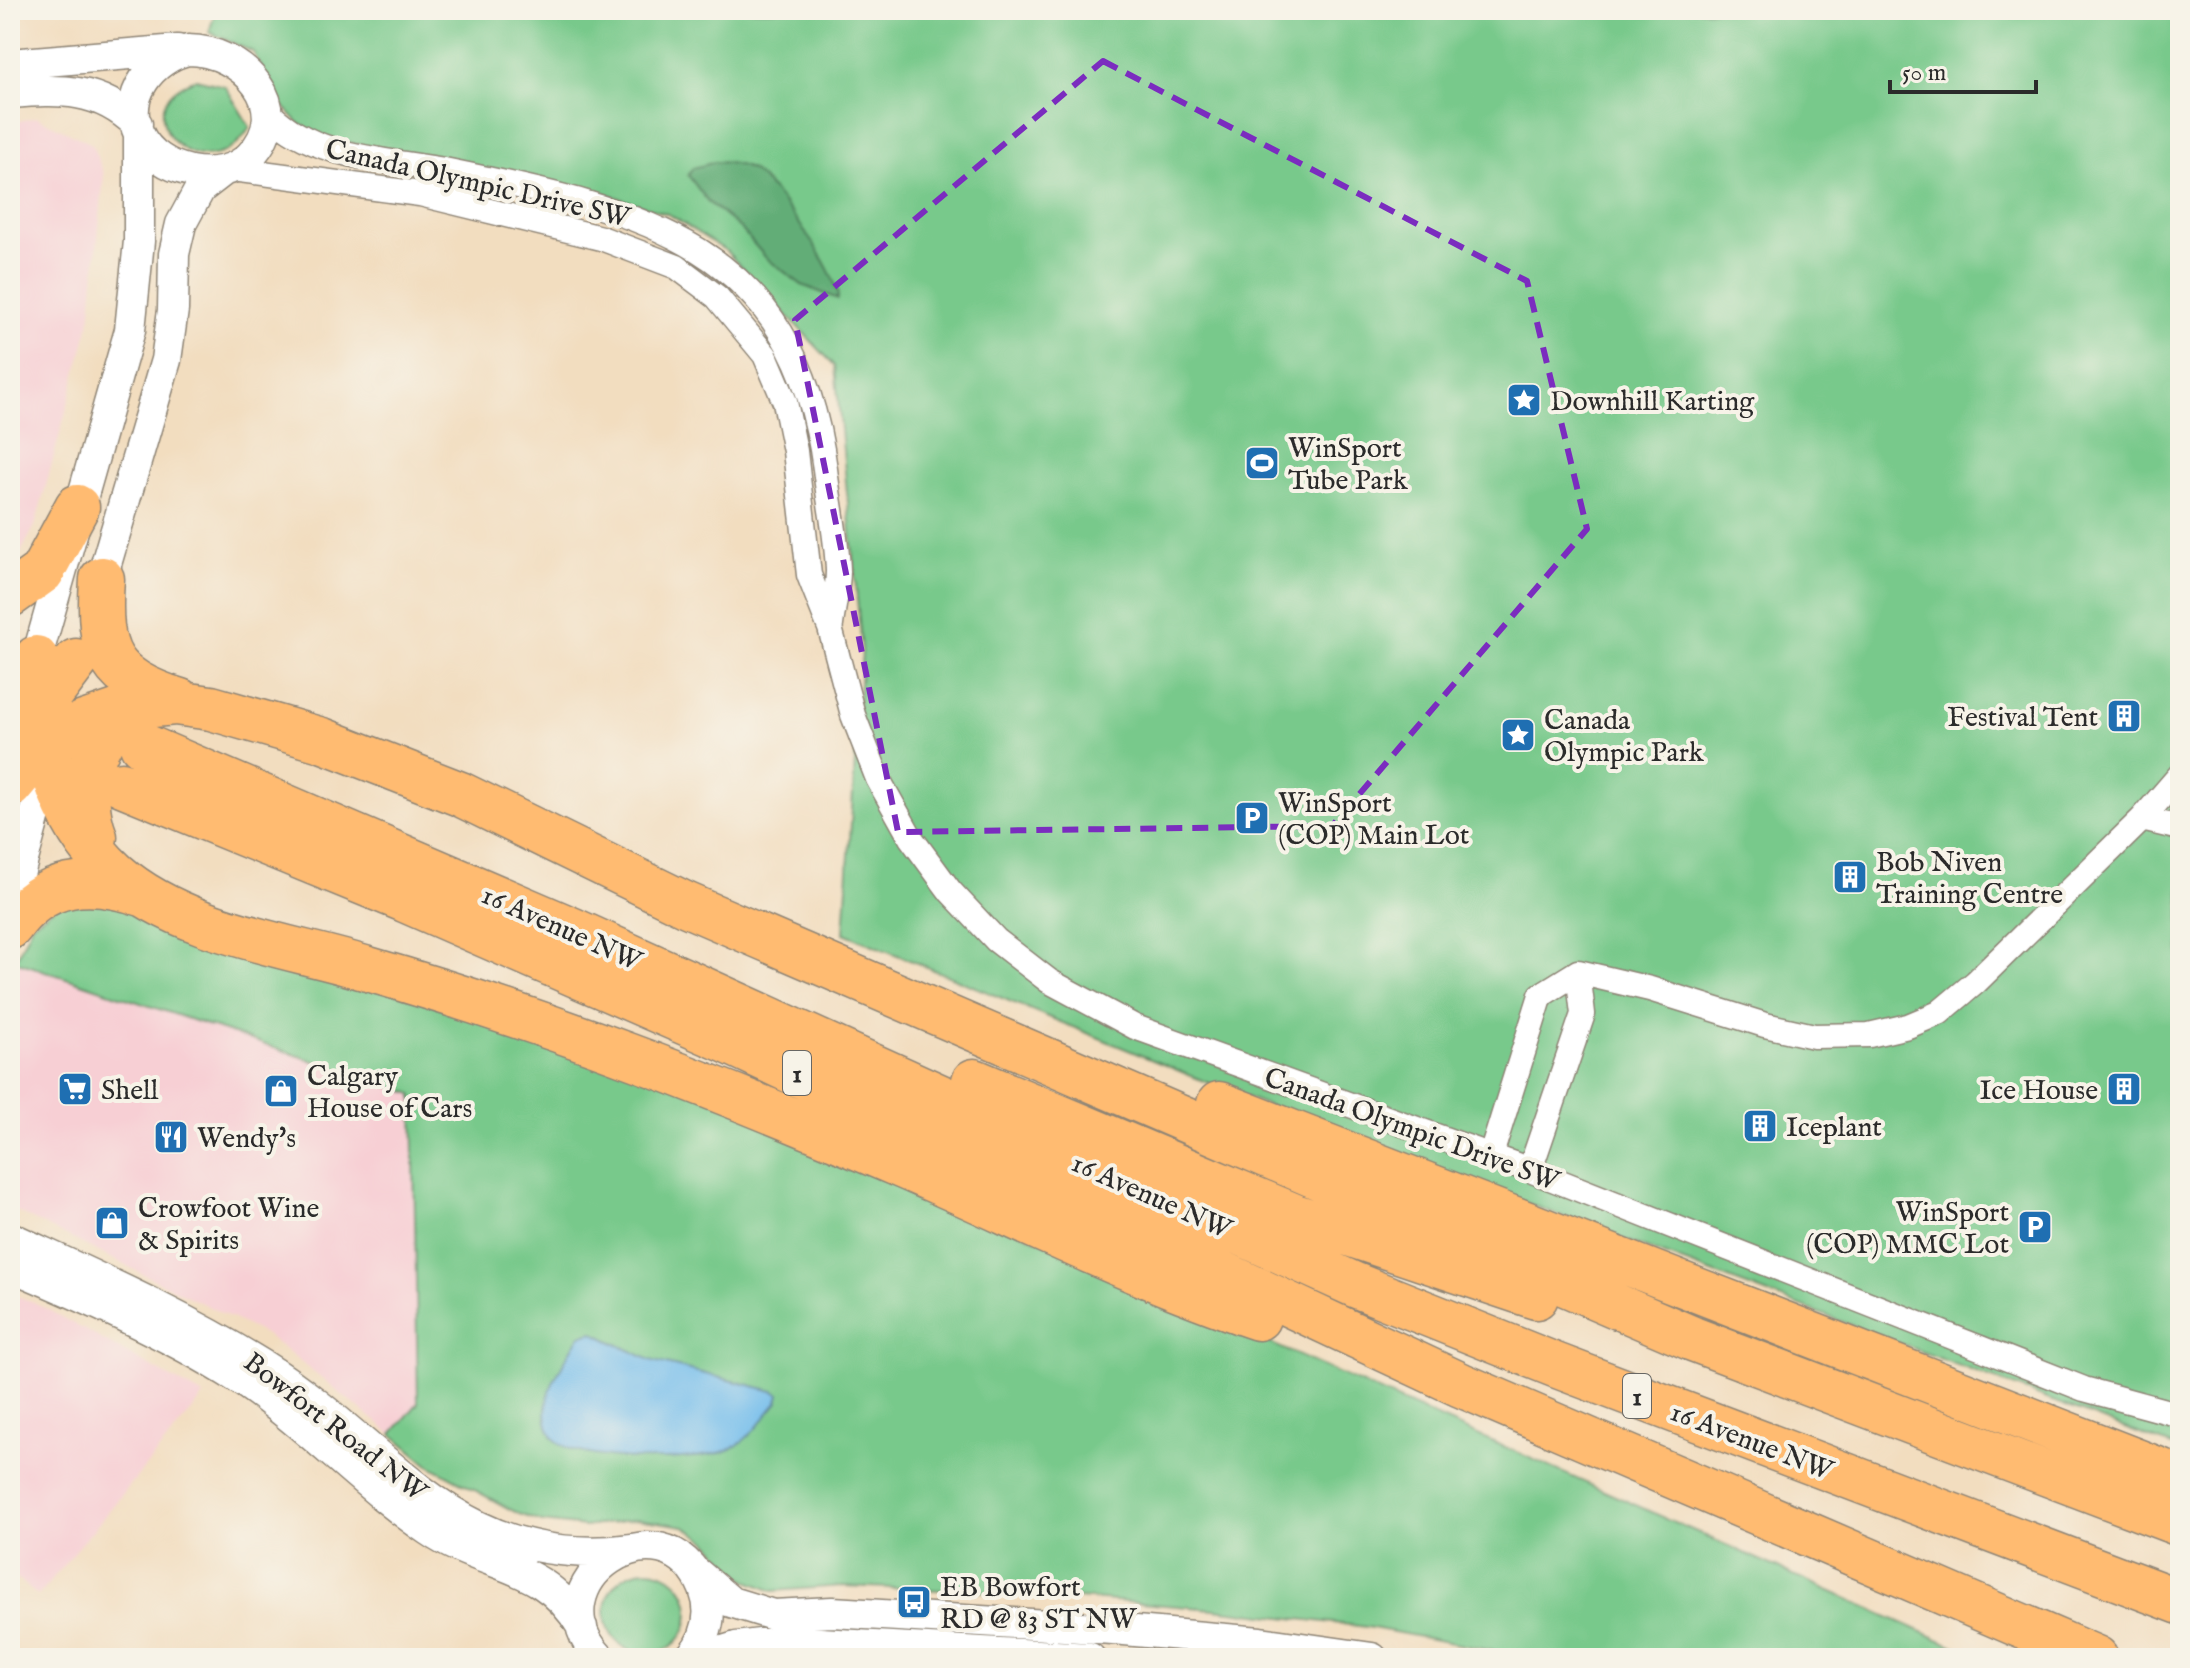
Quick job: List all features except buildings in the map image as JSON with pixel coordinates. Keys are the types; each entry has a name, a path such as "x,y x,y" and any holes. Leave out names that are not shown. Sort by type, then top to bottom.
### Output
{"highway":[{"path":"10,595 42,572 77,507"},
{"path":"102,579 104,637 117,669 135,684 161,718"},
{"path":"147,895 104,861 80,830 33,727 113,712 277,726 402,770 535,828 685,904 1693,1339 2180,1524"},
{"path":"104,861 91,829 87,802 91,767 104,737 115,723 161,718"},
{"name":"16 Avenue NW","path":"161,718 310,814 1355,1285 1555,1365 2180,1602"},
{"name":"16 Avenue NW","path":"122,784 405,900 725,1040 1461,1385 2096,1658"},
{"path":"10,927 38,898 63,885 110,885 147,895 230,931 495,1006 661,1065 929,1178 1179,1291 1461,1385"},
{"path":"685,904 1218,1103 2180,1478"},
{"path":"573,930 877,1039 1295,1216 1497,1287 1693,1339"}],"street":[{"path":"10,908 33,727 77,507 130,330 139,241 137,98 148,73 166,58 188,50"},
{"path":"10,64 188,50 215,52 239,64 259,85 269,113 260,143 200,189 181,224 174,254 173,310 166,360 102,579 33,727"},
{"path":"10,93 80,91 110,102 138,129 154,152 174,165 197,172 227,171"},
{"name":"Canada Olympic Drive SW","path":"269,113 291,132 331,150 451,172 639,219 685,239 736,277 781,330 807,382 822,447 838,573 830,628"},
{"name":"Canada Olympic Drive SW","path":"227,171 420,194 632,247 677,267 698,281 751,334 781,390 792,426 809,575 830,628 853,715 894,809 950,891 1022,961 1076,998 1135,1027 1491,1155 2070,1384 2180,1415"},
{"path":"1491,1155 1541,995 1578,972 1650,989 1765,1025 1814,1036 1869,1035 1908,1026 1939,1013 1976,982 2142,819 2180,775"},
{"path":"2142,819 2180,828"},
{"path":"1530,1170 1583,1014 1578,972"},
{"name":"Bowfort Road NW","path":"10,1237 208,1332 266,1367 433,1500 476,1527 507,1540 556,1551 600,1553 643,1547 669,1552 731,1602 773,1615 832,1612 1113,1629 1260,1642 1372,1658"},
{"name":"Bowfort Road NW","path":"10,1266 108,1310 255,1390 307,1428 430,1531 477,1557 546,1583 569,1605 590,1646"},
{"path":"590,1646 582,1598 586,1584 604,1562 630,1549"},
{"path":"690,1658 706,1634 709,1620 706,1593 697,1573"},
{"path":"700,1658 736,1647 784,1641 1090,1658"}],"highlighted area":[{"path":"1103,61 1527,281 1587,529 1332,826 898,832 795,320"}],"shaded area":[{"path":"37,117 92,144 104,174 90,322 35,526 15,563 10,566 10,123"},
{"path":"15,961 413,1094 418,1403 392,1434 266,1335 10,1208 10,976"},
{"path":"10,1294 34,1302 204,1396 38,1596 10,1572"}],"green space":[{"name":"Canada Olympic Park","path":"216,10 2180,10 2180,1449 1211,1084 844,933 862,651 835,366 726,251 670,215 607,194 326,138 301,125 282,105 253,52 209,32"},
{"path":"196,79 225,86 250,127 231,148 211,156 191,153 175,142 165,127 163,109 173,92"},
{"path":"715,162 751,170 775,192 817,250 836,287 838,299 802,285 766,258 741,229 709,203 688,175 693,168"},
{"path":"77,891 640,1071 857,1160 1981,1658 1533,1658 1367,1627 1214,1609 1015,1593 842,1586 773,1591 745,1580 706,1540 684,1526 637,1519 585,1527 542,1522 519,1514 430,1466 392,1434 418,1403 413,1094 15,961 32,924"},
{"path":"639,1570 655,1570 671,1577 682,1588 689,1612 686,1628 677,1642 655,1654 639,1654 623,1647 612,1636 605,1620 605,1604 612,1588 623,1577"}],"water":[{"path":"592,1332 650,1360 773,1391 780,1394 778,1402 744,1440 716,1454 638,1459 585,1453 565,1446 553,1437 547,1424 548,1397 580,1336"}],"tunnel":[{"path":"10,695 72,719"}],"place":[{"name":"Downhill Karting","path":"1524,400"},
{"name":"WinSport Tube Park","path":"1262,463"},
{"name":"Festival Tent","path":"2124,716"},
{"name":"Canada Olympic Park","path":"1518,735"},
{"name":"WinSport (COP) Main Lot","path":"1252,818"},
{"name":"Bob Niven Training Centre","path":"1850,877"},
{"name":"Shell","path":"75,1089"},
{"name":"Ice House","path":"2124,1089"},
{"name":"Calgary House of Cars","path":"281,1091"},
{"name":"Iceplant","path":"1760,1126"},
{"name":"Wendy's","path":"171,1137"},
{"name":"Crowfoot Wine & Spirits","path":"112,1223"},
{"name":"WinSport (COP) MMC Lot","path":"2035,1227"},
{"name":"EB Bowfort RD @ 83 ST NW","path":"914,1602"}]}
